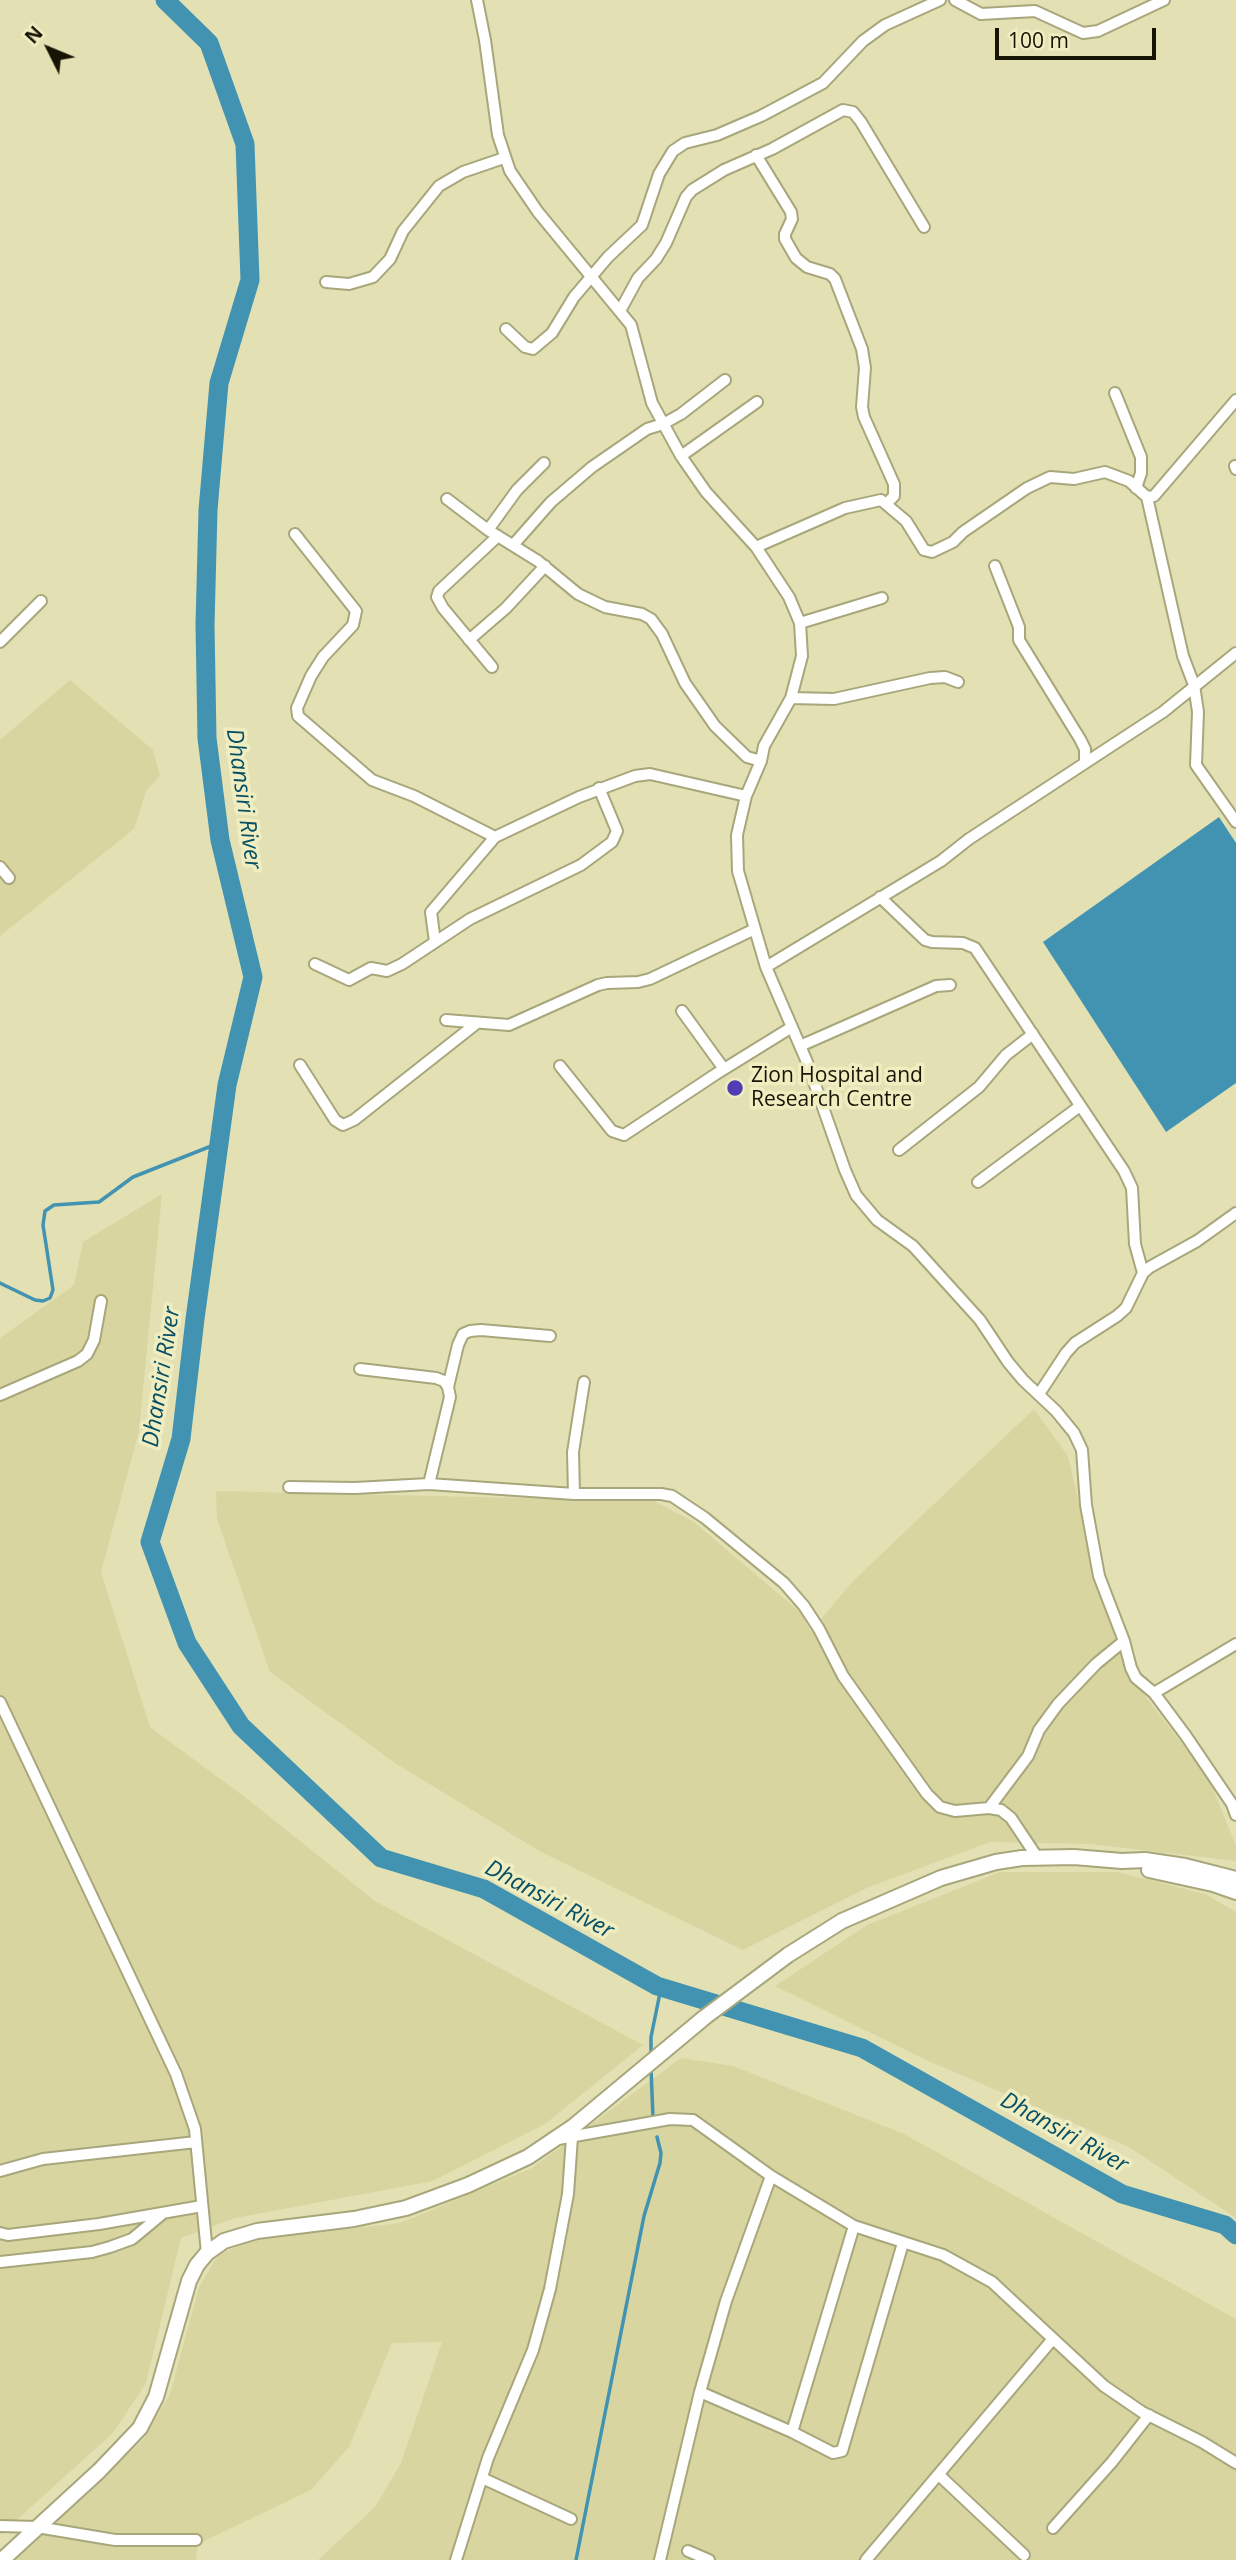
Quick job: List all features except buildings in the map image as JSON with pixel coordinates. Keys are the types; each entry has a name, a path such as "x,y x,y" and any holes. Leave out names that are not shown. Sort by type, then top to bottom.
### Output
{"main road":[{"path":"2,2560 124,2446 149,2413 165,2368 189,2281 207,2253 224,2241 238,2235 354,2220 406,2208 496,2172 555,2139 590,2113 705,2017 788,1955 842,1921 941,1878 996,1862 1037,1857 1073,1857 1144,1860 1185,1866 1236,1879"},
{"path":"1122,1861 1236,1892"}],"street":[{"path":"477,0 498,135 510,171 538,212 631,325 652,403 681,456 706,492 756,547 789,597 800,623 802,656 790,698 764,746 761,761 746,796 737,835 738,871 766,967 800,1045 856,1195 877,1220 913,1246 981,1321 1007,1362 1074,1433 1082,1450 1086,1505 1099,1576 1124,1641 1131,1668 1136,1678 1154,1693 1186,1736 1232,1804 1236,1815"},
{"path":"506,329 525,347 533,349 558,326 574,297 642,225 659,174 673,151 685,143 717,135 761,116 823,83 863,41 885,25 940,0"},
{"path":"955,0 981,14 1035,11 1083,33 1098,31 1164,0"},
{"path":"617,307 661,251 685,197 692,190 724,170 843,110 853,112 924,227"},
{"path":"756,155 792,212 785,239 801,262 813,270 830,274 835,279 862,349 865,368 862,407 864,417 894,484 894,496 887,503"},
{"path":"326,282 349,284 373,277 390,259 403,231 439,186 463,172 504,158"},
{"path":"514,544 551,502 573,482 647,429 681,414 725,380"},
{"path":"1115,393 1139,447 1142,466 1136,488"},
{"path":"1147,497 1154,496 1236,400"},
{"path":"681,456 757,402"},
{"path":"492,667 438,603 436,597 493,533 517,490 544,463"},
{"path":"756,547 845,508 881,500 906,521 924,551 932,552 953,542 963,532 1027,488 1049,477 1074,479 1105,472 1129,481 1147,497 1183,656 1194,685 1198,712 1196,765 1236,822"},
{"path":"447,499 493,533 545,566 557,578 592,602 642,614 651,619 663,634 685,683 715,726 747,757 761,761"},
{"path":"295,534 356,611 353,625 323,657 311,676 297,708 298,716 372,780 414,796 495,837"},
{"path":"469,640 506,608 545,566"},
{"path":"995,566 1020,627 1019,640 1080,738 1085,762"},
{"path":"800,623 883,598"},
{"path":"0,642 41,601"},
{"path":"766,967 941,861 969,839 1163,712 1236,653"},
{"path":"790,698 834,699 930,678 944,677 958,682"},
{"path":"435,942 430,912 495,837 599,788 650,774 746,796"},
{"path":"315,964 349,980 371,968 387,971 470,919 581,865 612,842 617,831 599,788"},
{"path":"0,867 9,878"},
{"path":"880,897 925,940 932,943 963,943 975,948 1124,1171 1132,1188 1135,1244 1143,1273"},
{"path":"446,1020 509,1025 598,985 650,979 755,929"},
{"path":"800,1045 936,986 950,985"},
{"path":"682,1012 724,1069"},
{"path":"300,1065 335,1120 343,1125 354,1120 477,1023"},
{"path":"560,1066 612,1131 624,1135 792,1027"},
{"path":"899,1150 979,1087 1006,1055 1033,1034"},
{"path":"978,1182 1080,1106"},
{"path":"1039,1394 1075,1343 1126,1308 1143,1273 1197,1241 1236,1213"},
{"path":"0,1395 78,1361 87,1354 94,1340 101,1301"},
{"path":"429,1484 450,1397 448,1387 463,1334 481,1331 550,1336"},
{"path":"360,1368 436,1378 448,1387"},
{"path":"574,1494 573,1452 584,1382"},
{"path":"289,1487 355,1488 429,1484 574,1494 672,1496 705,1518 784,1583 804,1606 843,1676 927,1794 940,1807 955,1811 989,1808 1001,1810 1011,1818 1037,1857"},
{"path":"989,1808 1028,1756 1039,1730 1058,1704 1096,1664 1124,1641"},
{"path":"1154,1693 1236,1644"},
{"path":"0,1702 176,2074 195,2129 207,2253"},
{"path":"555,2139 670,2119 693,2120 771,2176 854,2226 943,2255 992,2282 1104,2386 1149,2415 1236,2463"},
{"path":"456,2560 482,2478 533,2350 550,2289 568,2194 572,2137"},
{"path":"0,2171 43,2160 196,2142"},
{"path":"660,2560 699,2392 726,2301 771,2176"},
{"path":"0,2233 8,2235 99,2224 202,2206"},
{"path":"0,2262 92,2252 110,2247 132,2239 164,2213"},
{"path":"792,2432 854,2226"},
{"path":"699,2392 792,2432 832,2453 842,2451 903,2242"},
{"path":"866,2560 1052,2340"},
{"path":"1053,2528 1120,2453 1149,2415"},
{"path":"939,2475 1024,2555"},
{"path":"482,2478 571,2519"},
{"path":"0,2526 37,2527 115,2540 196,2540"},
{"path":"688,2551 709,2560"}],"shaded area":[{"path":"70,680 153,750 160,776 146,791 134,829 0,936 0,740"},
{"path":"162,1194 139,1431 101,1572 150,1727 250,1801 375,1901 643,2045 545,2124 433,2181 235,2218 181,2238 146,2383 113,2433 0,2535 0,1338 74,1285 83,1242"},
{"path":"1034,1409 1068,1456 1095,1575 1126,1671 1209,1779 1236,1846 1236,1861 1090,1844 990,1842 869,1887 743,1950 541,1852 395,1763 270,1672 217,1519 216,1491 654,1501 694,1522 800,1612 811,1631 853,1581"},
{"path":"1000,1872 1117,1872 1205,1894 1236,1912 1236,2218 1129,2147 924,2059 775,1986 867,1925"},
{"path":"681,2058 733,2066 904,2134 1236,2319 1236,2560 318,2560 375,2507 401,2463 442,2342 392,2343 349,2447 311,2490 198,2544 196,2560 14,2560 143,2440 170,2394 199,2287 219,2254 253,2240 400,2223 532,2168"}],"water":[{"path":"1219,817 1236,843 1236,1083 1166,1132 1043,942"}],"waterway":[{"name":"Dhansiri River","path":"165,0 209,43 245,144 250,280 219,383 208,510 205,625 207,738 220,840 253,977 227,1085 181,1439 150,1542 187,1643 241,1726 381,1858 484,1889 657,1986 862,2048 1122,2194 1225,2225 1236,2235"},
{"path":"0,1283 35,1300 50,1298 53,1290 43,1225 45,1211 54,1205 99,1202 133,1177 219,1143"},
{"path":"651,2056 651,2037 661,1988"},
{"path":"651,2068 653,2118"},
{"path":"576,2560 644,2216 660,2163 661,2153 657,2137"}],"place":[{"name":"Zion Hospital and Research Centre","path":"735,1088"}]}
